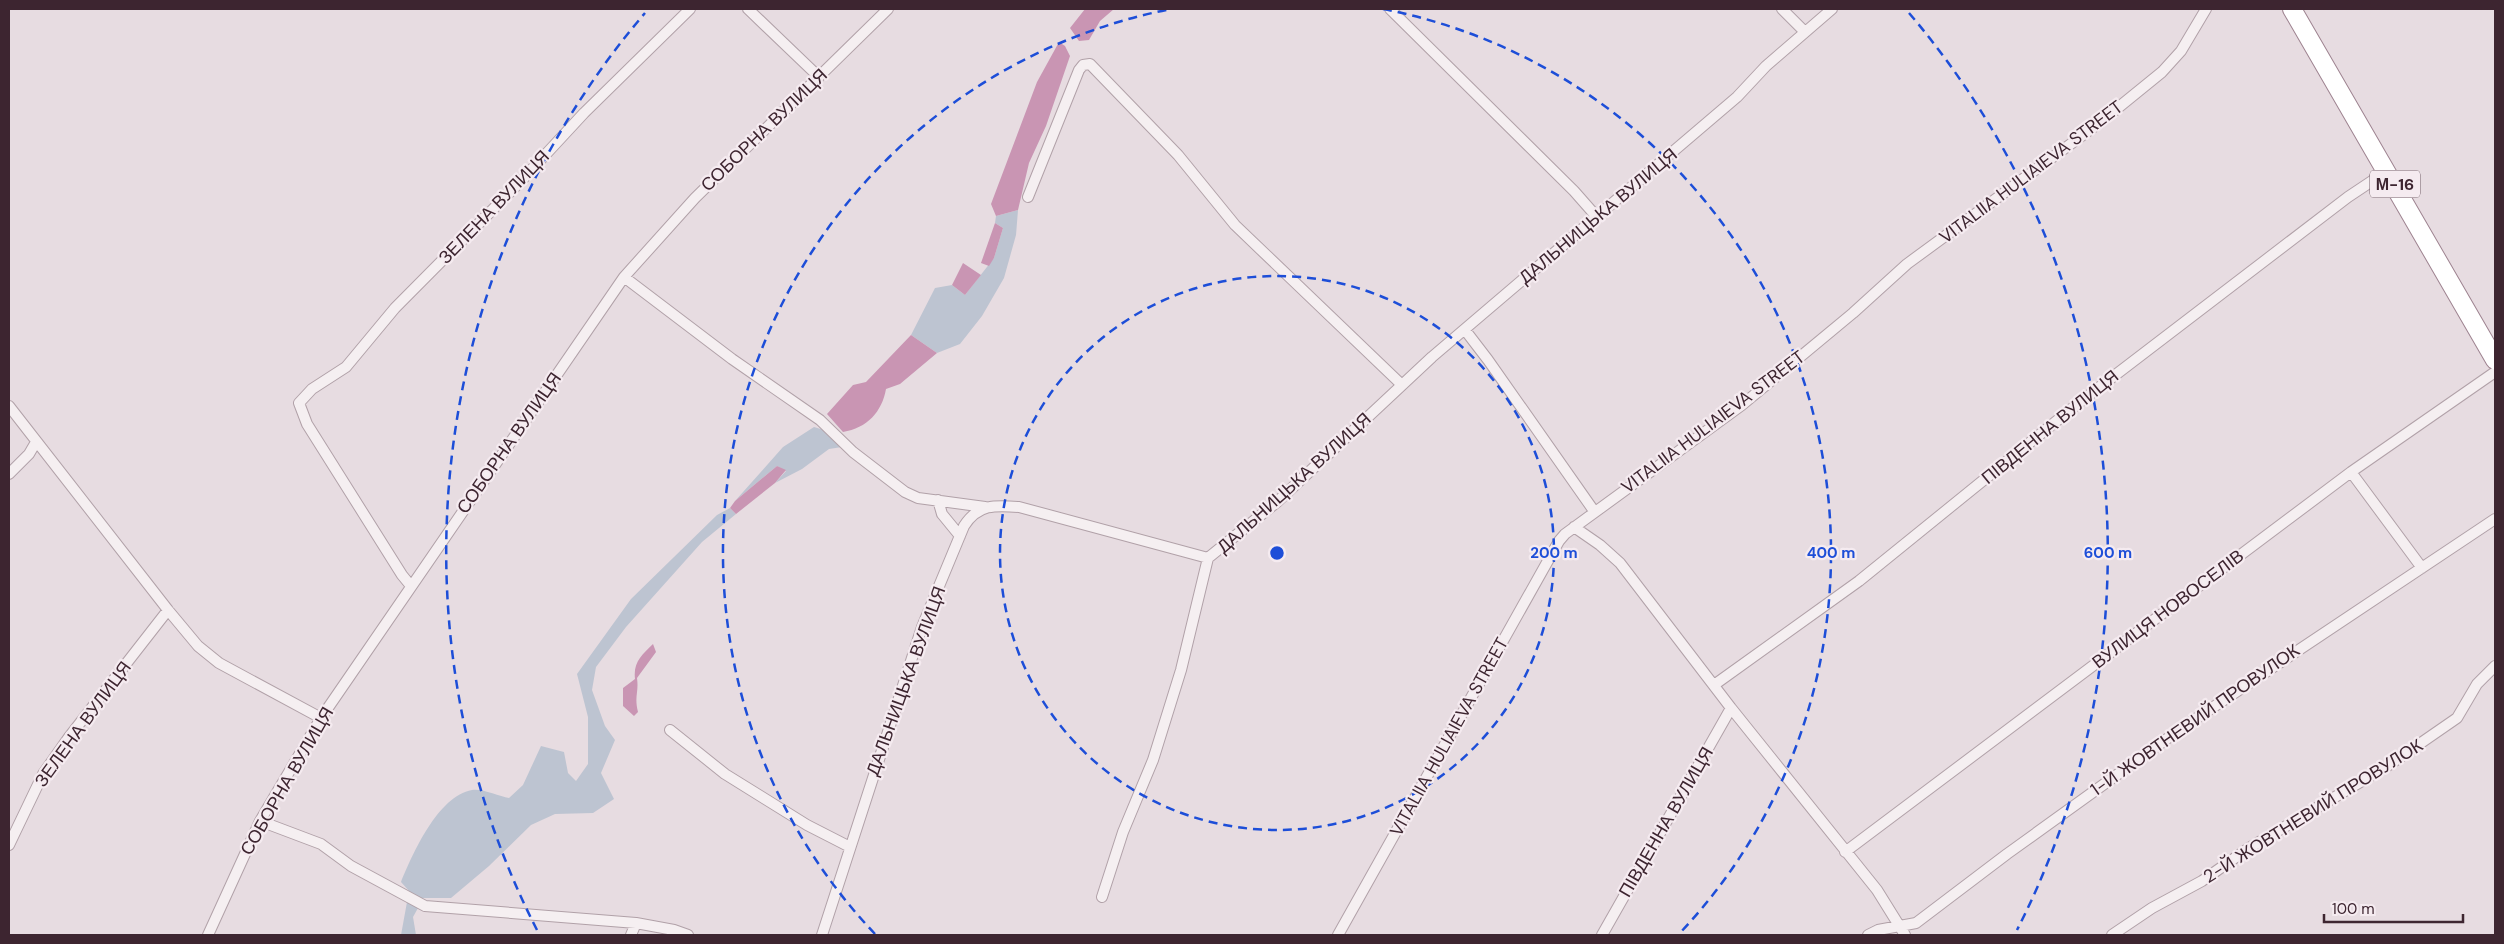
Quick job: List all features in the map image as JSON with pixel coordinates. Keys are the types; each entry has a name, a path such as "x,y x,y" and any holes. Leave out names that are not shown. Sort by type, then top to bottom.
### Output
{"highway":[{"name":"М-16","path":"2292,9 2495,360"}],"street":[{"name":"ЗЕЛЕНА ВУЛИЦЯ","path":"411,586 402,575 307,424 299,403 312,389 346,367 395,308 521,181 584,113 690,9"},
{"path":"748,9 819,77"},
{"name":"СОБОРНА ВУЛИЦЯ","path":"208,935 260,821 321,718 624,277 696,198 888,9"},
{"path":"1390,9 1574,191 1596,216"},
{"path":"1782,9 1804,31"},
{"name":"ДАЛЬНИЦЬКА ВУЛИЦЯ","path":"822,935 922,628 960,536 970,518 985,507 1018,506 1208,558 1277,502 1402,385 1596,216 1737,97 1766,66 1804,31 1832,9"},
{"name":"VITALIIA HULIAIEVA STREET","path":"1338,935 1559,541 1594,511 1652,472 1742,404 1853,313 1907,264 2098,124 2162,72 2181,51 2206,9"},
{"path":"1028,197 1079,70 1083,65 1090,64 1178,156 1235,225 1402,385"},
{"name":"ПІВДЕННА ВУЛИЦЯ","path":"1714,685 1859,581 2080,402 2348,197 2387,171"},
{"path":"624,277 732,360 820,420 853,452 905,492 918,498 985,507"},
{"path":"1465,330 1594,511"},
{"name":"ВУЛИЦЯ НОВОСЕЛІВ","path":"1845,852 2351,472 2495,372"},
{"path":"9,406 198,646 219,663 321,718"},
{"path":"9,474 22,462 36,442"},
{"path":"2351,472 2422,568"},
{"path":"938,500 942,514 960,536"},
{"name":"1-Й ЖОВТНЕВИЙ ПРОВУЛОК","path":"1903,931 1916,924 2166,738 2495,519"},
{"path":"1574,527 1600,545 1620,563 1731,708 1877,890 1903,931"},
{"path":"1102,897 1124,832 1156,751 1181,670 1208,558"},
{"name":"ЗЕЛЕНА ВУЛИЦЯ","path":"9,845 43,774 86,714 168,610"},
{"name":"2-Й ЖОВТНЕВИЙ ПРОВУЛОК","path":"2112,935 2152,908 2202,881 2248,848 2389,765 2457,718 2477,684 2495,666"},
{"name":"ПІВДЕННА ВУЛИЦЯ","path":"1602,935 1731,708"},
{"path":"670,730 725,774 806,825 850,847"},
{"path":"260,821 321,844 351,866 420,904 435,907 636,923 674,930 688,935"},
{"path":"631,935 636,923"},
{"path":"1868,935 1878,930 1903,931"}],"shaded area":[{"path":"1085,9 1114,9 1100,21 1089,40 1079,41 1070,28"},
{"path":"1059,42 1065,46 1070,56 1046,126 1029,163 1018,210 996,216 991,204 1037,82"},
{"path":"1018,210 1016,235 1004,278 982,316 960,344 937,353 911,335 935,288 952,285 965,295 994,258 1003,228 995,223 996,216"},
{"path":"995,223 1003,228 994,258 989,266 981,263"},
{"path":"963,263 981,275 965,295 952,285"},
{"path":"911,335 937,353 900,384 886,389 881,405 872,418 859,427 843,432 827,414 853,385 866,382"},
{"path":"814,427 824,430 842,447 829,449 802,469 775,483 786,471 777,466 735,501 783,447"},
{"path":"777,466 786,470 775,483 736,514 730,508 735,501"},
{"path":"730,508 736,514 702,542 626,627 596,667 592,690 605,726 615,740 601,773 614,799 593,813 555,814 531,825 489,866 451,898 419,898 410,892 401,882 412,856 428,827 438,814 460,794 476,790 509,798 523,785 541,746 564,752 568,773 576,781 588,764 588,717 577,674 631,599 717,515"},
{"path":"653,644 656,652 637,678 636,702 638,712 634,716 623,706 623,688 635,679 637,663"},
{"path":"407,902 418,908 413,917 416,935 401,935"}]}
